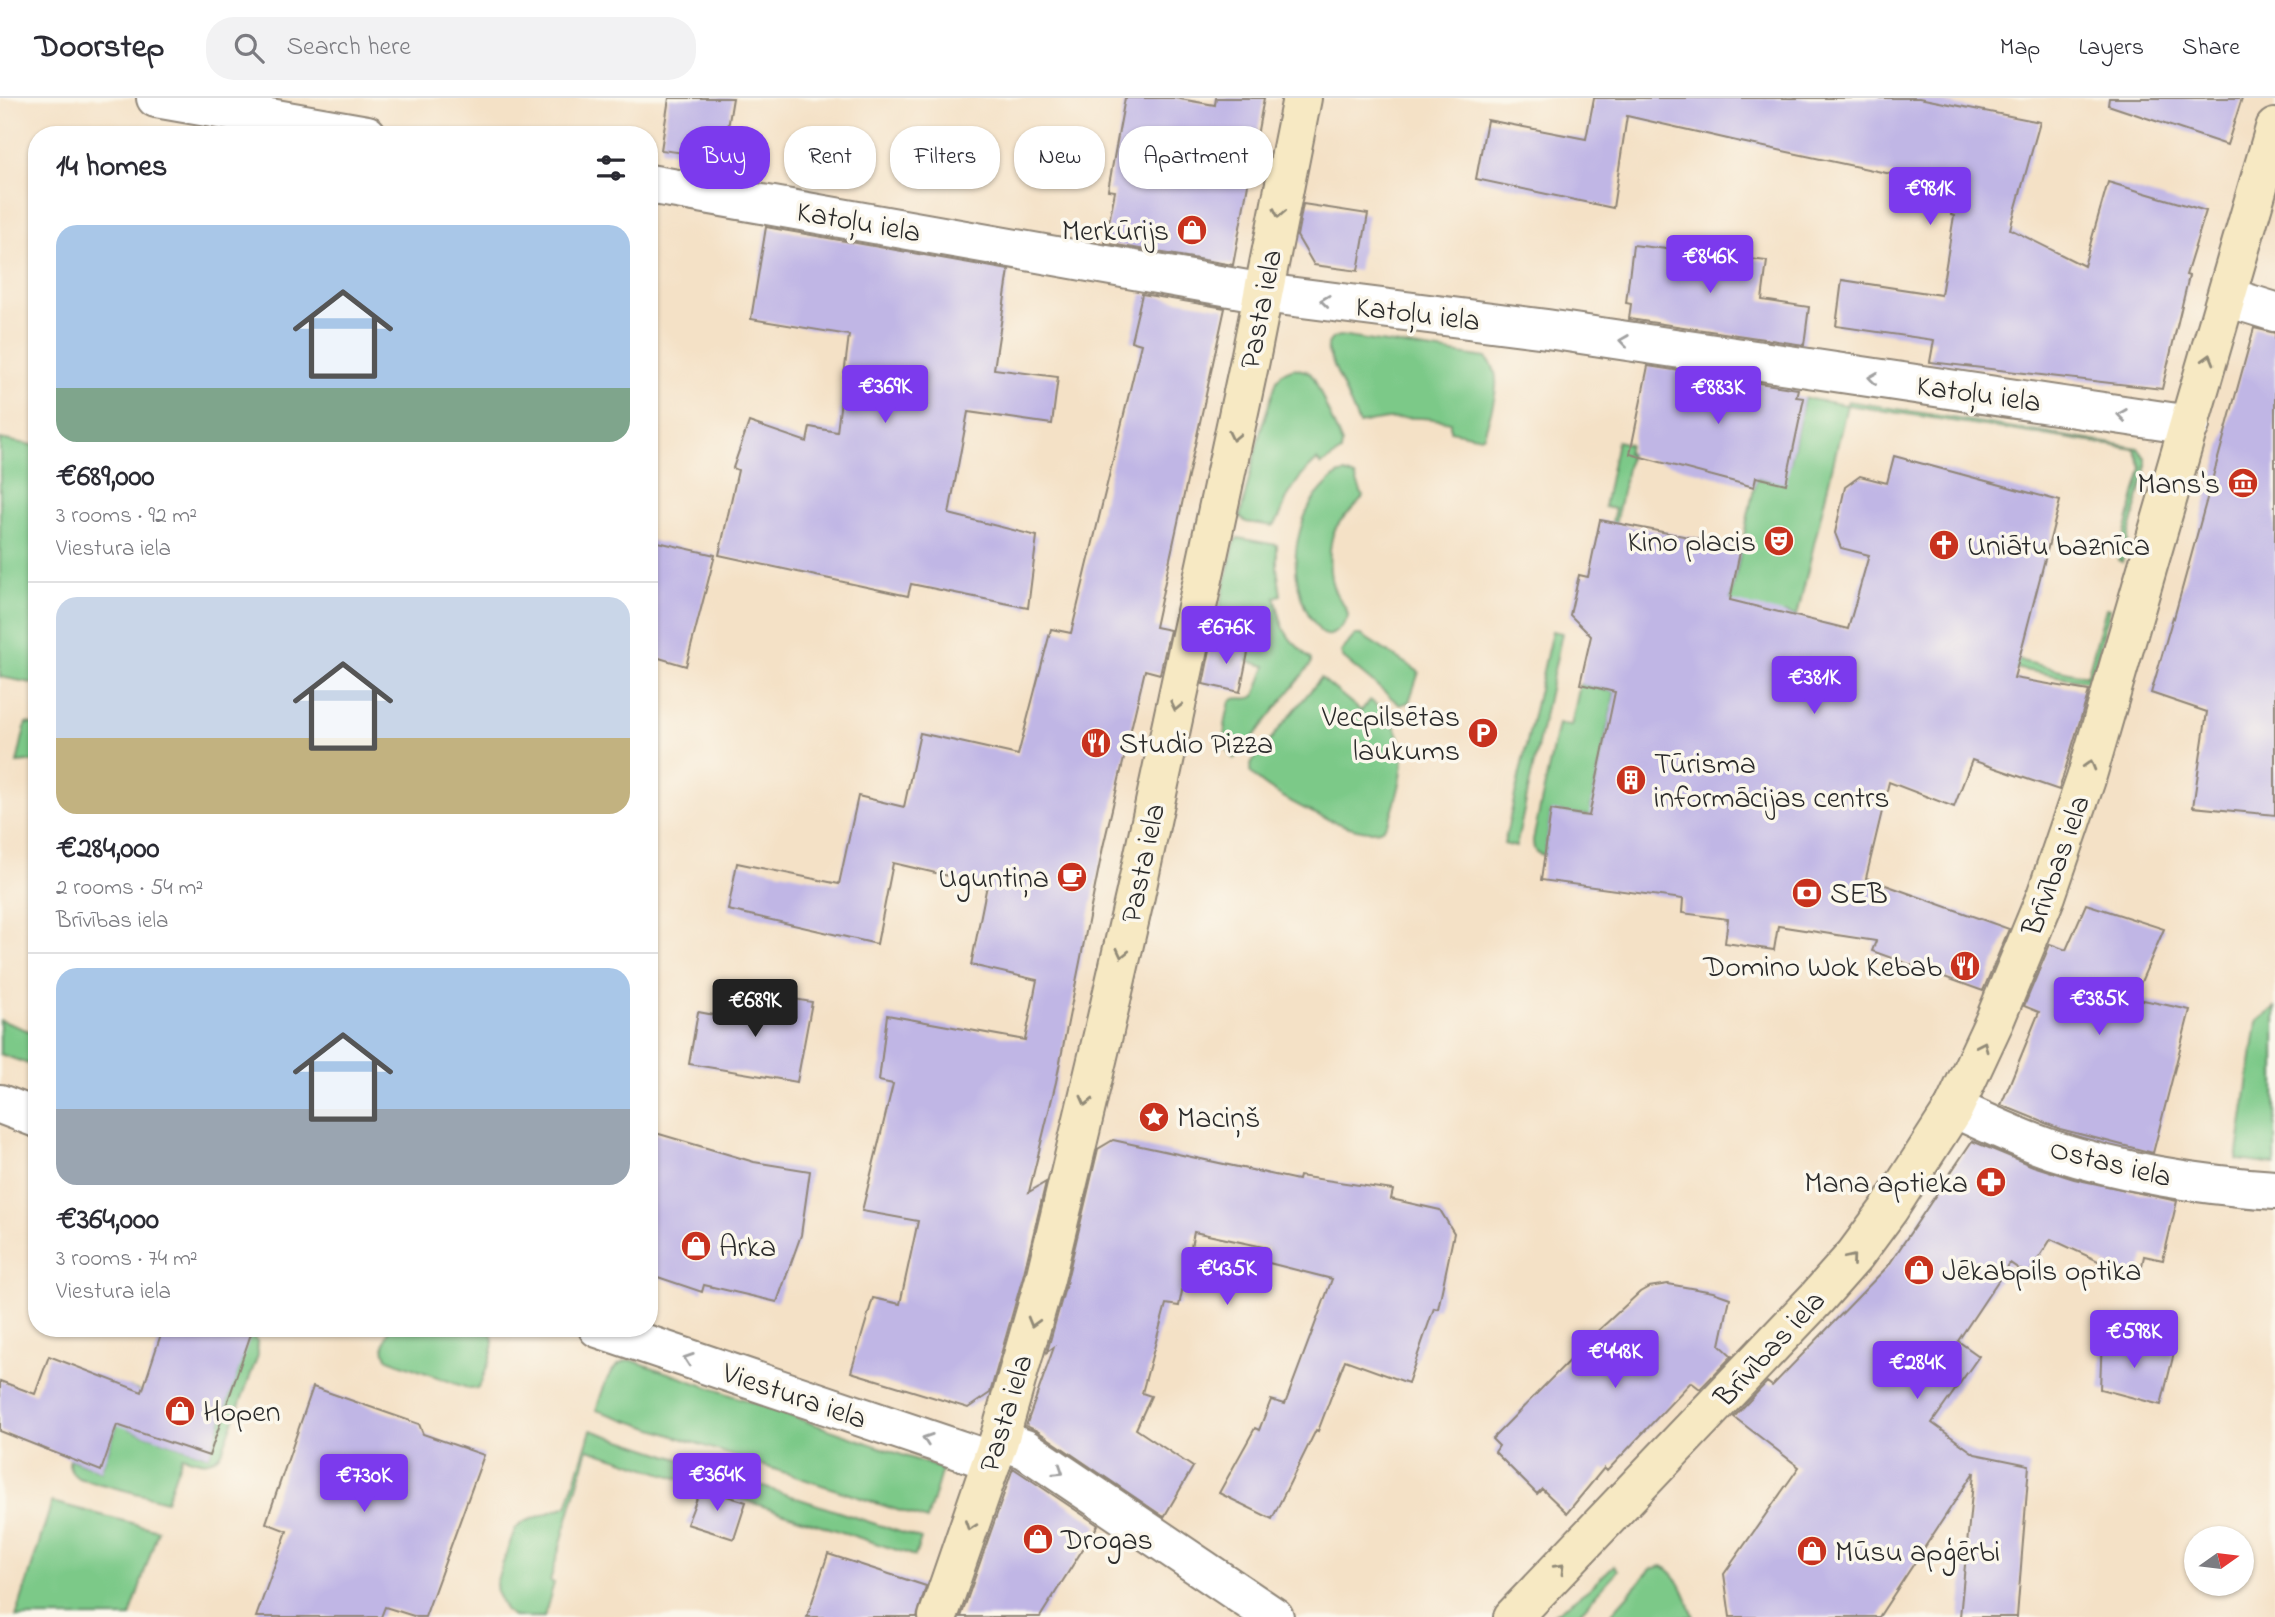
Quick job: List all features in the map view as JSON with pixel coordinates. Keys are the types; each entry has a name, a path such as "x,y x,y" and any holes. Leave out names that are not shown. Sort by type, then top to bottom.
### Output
{"main road":[{"name":"Pasta iela","path":"938,1617 995,1450 1045,1279 1133,909 1264,293 1302,98"},
{"name":"Brīvības iela","path":"1513,1617 1847,1264 1889,1209 1954,1108 1994,1022 2050,883 2086,779 2275,128"}],"street":[{"path":"156,98 316,126"},
{"name":"Katoļu iela","path":"658,186 1264,293 1547,329 2190,425"},
{"path":"2227,297 2275,312"},
{"path":"0,1104 28,1115"},
{"name":"Ostas iela","path":"1954,1108 2051,1149 2134,1172 2234,1188 2275,1190"},
{"name":"Viestura iela","path":"627,1337 995,1450 1025,1449 1274,1617"}],"green space":[{"path":"1340,336 1486,358 1492,365 1496,384 1493,406 1484,435 1481,437 1450,431 1450,422 1427,418 1393,418 1359,424 1328,352 1330,341"},
{"path":"1294,368 1309,372 1314,378 1342,444 1341,452 1321,465 1317,460 1309,468 1291,491 1273,526 1246,522 1240,517 1261,429 1277,380 1282,373"},
{"name":"Kino placis","path":"1804,398 1846,405 1848,401 2138,448 2146,459 2146,470 2122,562 2118,560 2142,468 2135,449 1847,405 1797,616 1785,613 1780,630 1730,602 1756,478 1770,480 1774,462 1790,465"},
{"path":"0,439 28,444 28,682 0,677"},
{"path":"1617,441 1629,444 1627,453 1630,454 1610,549 1599,579 1615,509 1604,507"},
{"path":"1345,473 1355,477 1363,497 1339,523 1333,534 1330,548 1331,578 1348,616 1338,630 1328,635 1321,632 1305,607 1296,571 1297,546 1303,522 1315,498 1333,478"},
{"path":"1238,538 1277,545 1281,595 1275,597 1283,628 1311,660 1311,664 1234,759 1229,754 1225,740 1230,702 1255,696 1266,666 1247,661 1249,648 1212,640 1235,541"},
{"path":"2106,608 2110,609 2091,682 2002,666 2004,657 2087,676"},
{"path":"1552,631 1562,633 1516,847 1504,844"},
{"path":"1355,635 1361,635 1419,672 1409,702 1400,705 1343,658 1341,652"},
{"path":"1321,678 1361,711 1370,700 1382,710 1398,732 1403,757 1400,784 1393,810 1383,828 1372,831 1355,829 1314,813 1273,791 1250,771 1252,762"},
{"path":"1580,684 1615,692 1591,807 1593,816 1551,811 1545,855 1539,854 1535,851 1533,840 1558,724 1571,726"},
{"path":"26,723 28,723 28,762 17,763"},
{"path":"2275,1008 2275,1165 2237,1160 2257,1022"},
{"path":"0,1020 28,1031 28,1064 0,1054"},
{"path":"249,1337 253,1337 257,1341 258,1355 223,1449 215,1459 206,1462 182,1456 166,1501 78,1478 69,1465 70,1459 101,1471 130,1388 142,1392 130,1429 209,1456"},
{"path":"386,1337 492,1337 493,1348 481,1383 477,1388 470,1389 388,1359 384,1348"},
{"path":"631,1360 942,1469 927,1520 596,1410 611,1372 623,1362"},
{"path":"591,1430 921,1539 915,1556 588,1449 550,1581 554,1583 544,1617 514,1617 506,1611 497,1594 496,1583 515,1529 524,1522 567,1506"},
{"path":"52,1502 158,1530 130,1617 16,1617"},
{"path":"1614,1565 1618,1570 1576,1617 1550,1617 1589,1589"},
{"path":"1662,1566 1678,1581 1694,1617 1608,1617 1651,1569"}],"building":[{"path":"669,98 733,98 728,126 679,126 679,152 661,150"},
{"path":"1125,98 1174,98 1215,105 1216,98 1264,98 1259,126 1120,126"},
{"path":"1594,98 1919,98 2040,122 2010,229 2084,266 2108,182 2206,211 2186,275 2189,276 2162,389 1930,362 1934,340 1836,326 1842,280 1941,295 1957,188 1627,116 1613,208 1476,179 1487,120 1586,139"},
{"path":"2109,98 2242,98 2227,145 2108,105"},
{"path":"1119,130 1119,189 1247,189 1233,265 1105,243 1115,191 1108,190"},
{"path":"1303,204 1368,214 1358,271 1314,265 1297,236"},
{"path":"766,227 1009,270 994,369 1058,377 1052,424 968,412 949,514 1037,536 1028,608 911,584 908,596 719,555 738,470 733,468 749,422 807,442 810,427 837,432 849,335 751,319"},
{"path":"1633,245 1767,261 1762,300 1809,307 1804,345 1629,319 1631,304 1626,303"},
{"path":"1142,294 1225,308 1155,627 1170,630 1160,674 1145,670 1103,847 1056,1082 1029,1192 1046,1182 990,1393 968,1408 851,1372 873,1298 900,1304 918,1221 862,1211 893,1084 879,1081 887,1015 1025,1040 1037,980 971,965 987,885 893,863 877,944 728,910 737,863 839,884 858,796 904,807 920,733 1018,755 1051,629 1071,633 1141,344 1131,341"},
{"path":"2254,328 2275,333 2275,815 2193,807 2207,712 2151,693"},
{"path":"1648,366 1798,389 1796,397 1804,398 1786,484 1756,477 1754,487 1630,454"},
{"path":"1894,456 2060,501 2014,678 2089,691 2059,790 1972,760 1954,807 1889,782 1866,878 2009,929 1983,991 1872,951 1876,941 1778,926 1774,950 1725,943 1728,919 1682,913 1683,899 1541,880 1551,810 1589,816 1615,692 1580,684 1591,636 1570,615 1579,575 1588,577 1600,520 1741,547 1730,600 1848,629 1869,555 1841,548 1835,533 1845,487 1860,476 1887,483"},
{"path":"658,542 715,555 686,666 658,658"},
{"path":"1212,640 1249,648 1240,692 1203,684"},
{"path":"2086,904 2164,929 2134,998 2190,1010 2153,1153 2060,1129 2001,1105 2039,1012 2024,1006 2050,944 2066,950"},
{"path":"757,993 812,1002 797,1082 689,1064 698,1012 752,1022"},
{"path":"658,1134 754,1162 810,1171 801,1235 777,1302 704,1285 702,1292 658,1277"},
{"path":"1113,1140 1298,1180 1299,1176 1393,1190 1391,1199 1440,1210 1454,1233 1438,1309 1434,1308 1408,1383 1345,1360 1318,1431 1316,1430 1272,1519 1219,1493 1255,1428 1259,1430 1271,1400 1285,1404 1332,1279 1265,1262 1268,1248 1194,1232 1179,1306 1166,1304 1142,1393 1151,1396 1136,1429 1193,1467 1164,1517 1026,1426 1054,1347 1047,1352 1098,1149"},
{"path":"1972,1141 2033,1166 2074,1179 2177,1201 2163,1260 2144,1256 2139,1280 2051,1239 2028,1275 2010,1263 1958,1341 1979,1356 1932,1423 1975,1454 2029,1465 2017,1617 1960,1617 1974,1472 1879,1617 1730,1617 1724,1574 1799,1467 1734,1417 1767,1382 1772,1386 1888,1266"},
{"path":"1668,1284 1713,1292 1730,1298 1720,1345 1732,1356 1700,1389 1691,1382 1607,1471 1604,1468 1567,1513 1542,1489 1537,1494 1495,1452 1499,1446 1492,1439 1640,1292 1649,1287"},
{"path":"2102,1335 2174,1353 2161,1405 2100,1389"},
{"path":"160,1337 250,1337 209,1456 117,1425 101,1471 0,1431 0,1381 35,1394 49,1356 142,1392"},
{"path":"313,1387 419,1424 423,1434 484,1455 425,1617 385,1607 381,1617 256,1617 287,1531 266,1523"},
{"name":"Drogas","path":"1013,1468 1098,1525 1040,1617 961,1617"},
{"path":"701,1488 746,1502 734,1539 687,1524"},
{"path":"828,1554 926,1586 917,1617 807,1617"}],"place":[{"name":"Merkūrijs","path":"1192,230"},
{"name":"Mans's","path":"2243,483"},
{"name":"Kino placis","path":"1779,541"},
{"name":"Uniātu baznīca","path":"1944,545"},
{"name":"Vecpilsētas laukums","path":"1483,733"},
{"name":"Studio Pizza","path":"1096,743"},
{"name":"Tūrisma informācijas centrs","path":"1631,780"},
{"name":"Uguntiņa","path":"1072,877"},
{"name":"SEB","path":"1807,893"},
{"name":"Domino Wok Kebab","path":"1965,966"},
{"name":"Maciņš","path":"1154,1117"},
{"name":"Mana aptieka","path":"1991,1182"},
{"name":"Arka","path":"696,1246"},
{"name":"Jēkabpils optika","path":"1919,1270"},
{"name":"Hopen","path":"180,1411"},
{"name":"Drogas","path":"1038,1539"},
{"name":"Mūsu apģērbi","path":"1812,1551"}]}
